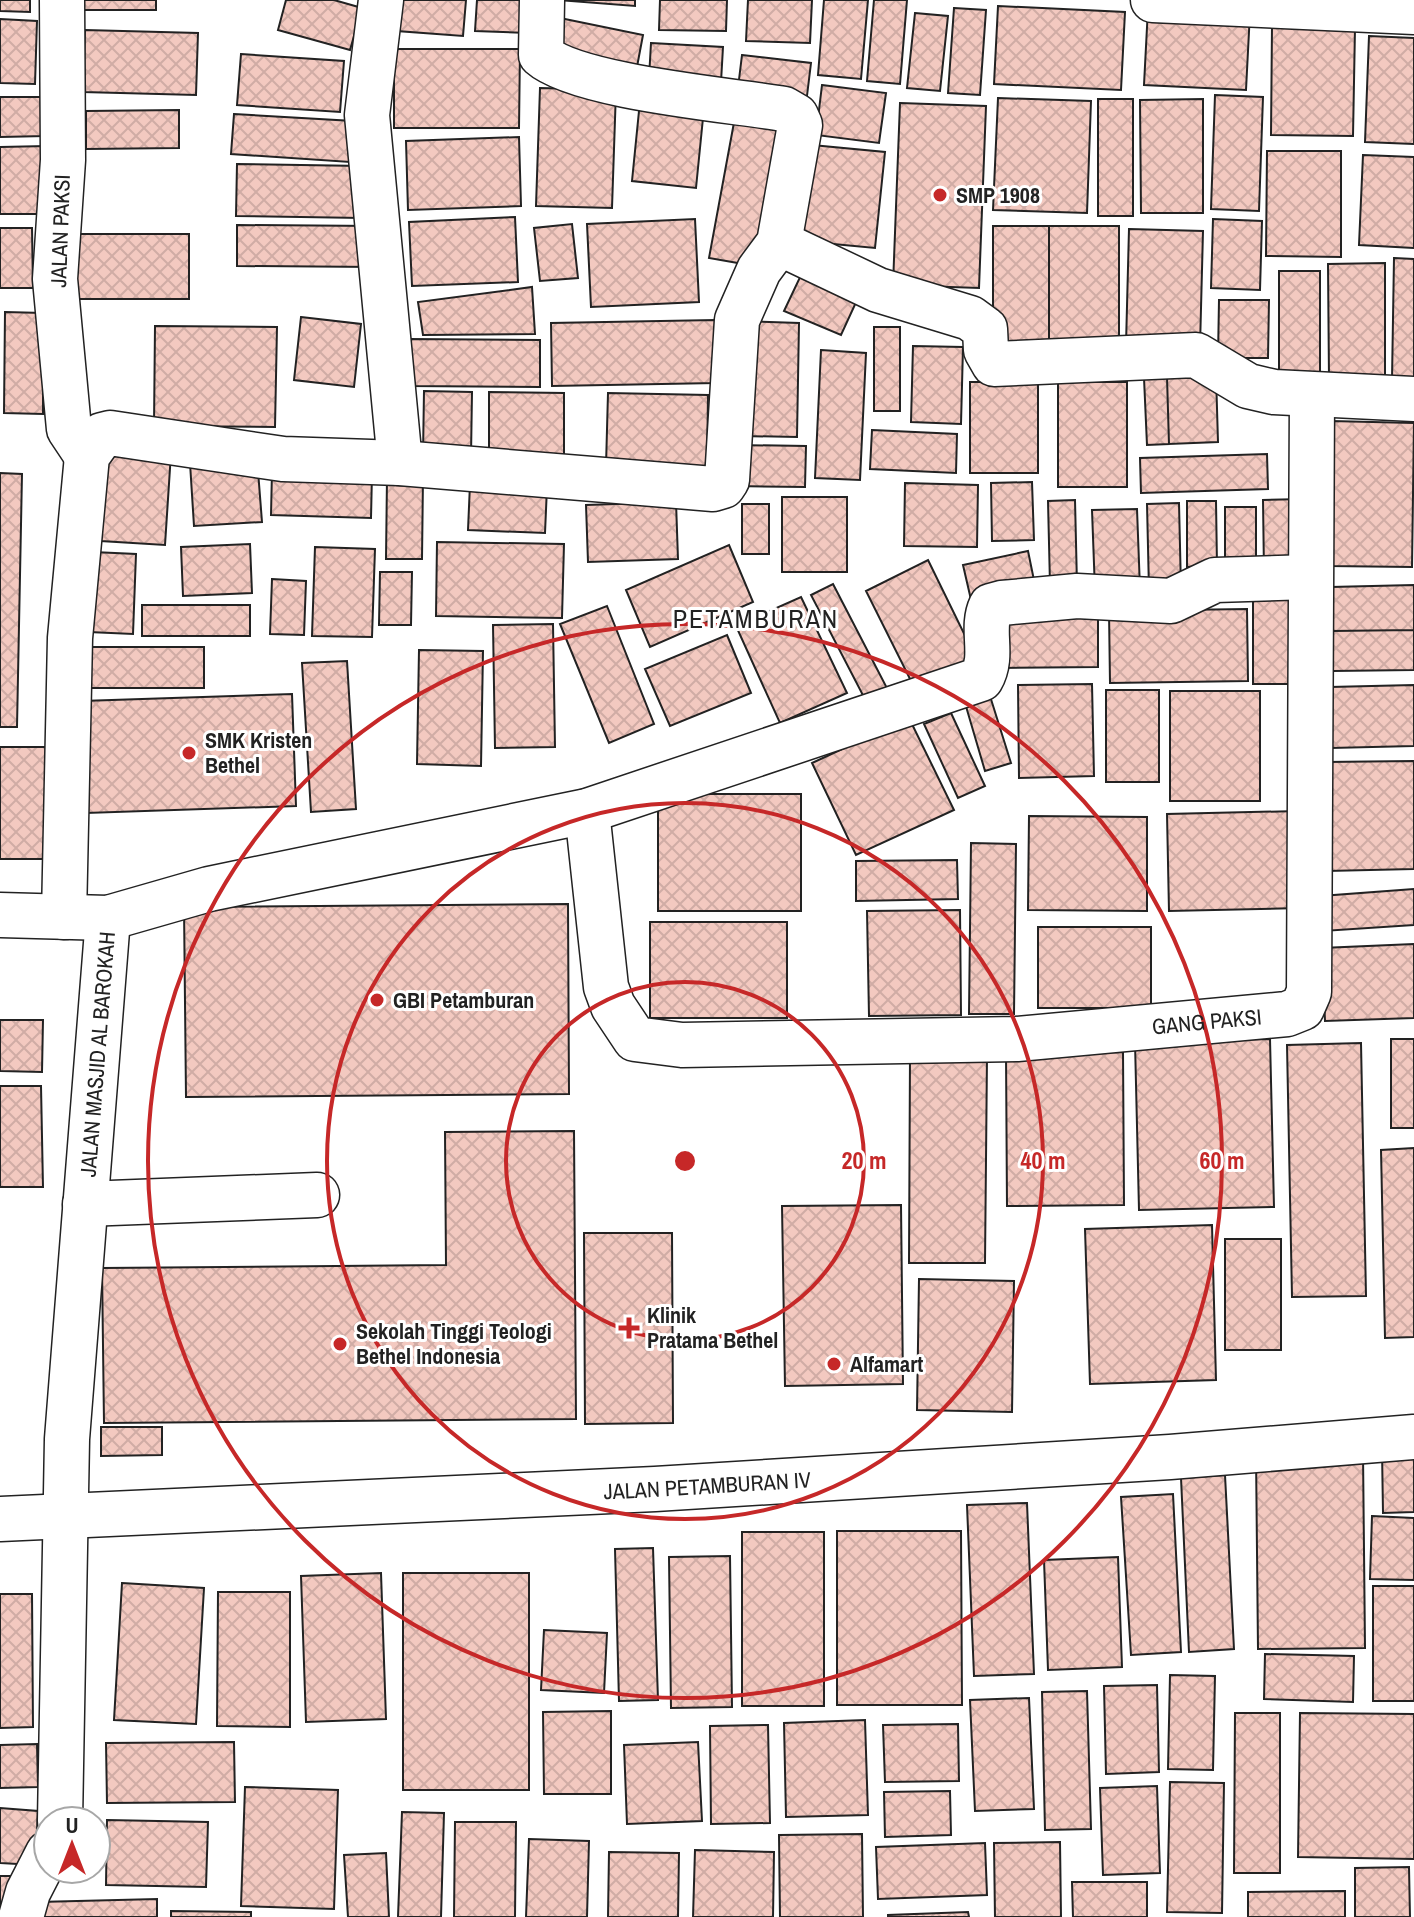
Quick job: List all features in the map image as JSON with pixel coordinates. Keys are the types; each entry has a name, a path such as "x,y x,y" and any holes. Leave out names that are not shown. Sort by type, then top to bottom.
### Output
{"street":[{"name":"JALAN PAKSI","path":"62,0 63,160 55,279 69,429 87,456"},
{"path":"381,0 367,115 400,463"},
{"path":"64,917 70,638 87,456 102,435 110,433 283,459 400,463 713,489 723,486 728,475 737,320 759,270 779,243 800,125 796,116 784,109 598,80 552,65 541,55 542,0"},
{"path":"1153,0 1414,12"},
{"path":"779,243 878,290 970,318 985,329 986,350 994,364 1196,355 1248,386 1312,396 1414,399"},
{"name":"GANG PAKSI","path":"587,811 606,987 613,1006 635,1039 682,1045 1017,1039 1287,1014 1302,1008 1309,992 1312,396"},
{"name":"JALAN MASJID AL BAROKAH","path":"60,1805 67,1439 108,918 209,889 587,811 981,679 989,663 986,616 991,606 1077,596 1171,601 1215,580 1310,577"},
{"path":"0,915 108,918"},
{"path":"85,1204 317,1195"},
{"name":"JALAN PETAMBURAN IV","path":"0,1519 655,1489 1170,1457 1414,1437"},
{"path":"21,1917 32,1884"}],"building":[{"path":"0,0 30,0 30,12 0,11"},
{"path":"71,0 156,0 156,10 71,10"},
{"path":"286,0 334,0 362,8 350,50 278,30"},
{"path":"400,0 466,0 463,36 397,31"},
{"path":"477,0 529,0 528,33 475,31"},
{"path":"558,0 635,0 635,6"},
{"path":"660,0 727,0 726,31 659,30"},
{"path":"748,0 812,0 810,43 746,41"},
{"path":"824,0 868,0 861,79 818,75"},
{"path":"874,0 907,0 900,84 867,81"},
{"path":"998,6 1125,12 1121,90 994,84"},
{"path":"954,8 986,10 980,95 948,93"},
{"path":"1148,8 1250,12 1246,90 1144,85"},
{"path":"915,13 948,16 940,91 907,88"},
{"path":"560,18 643,35 636,72 552,54"},
{"path":"0,19 37,21 35,84 0,83"},
{"path":"1272,26 1355,28 1353,136 1271,135"},
{"path":"85,30 198,33 196,95 83,92"},
{"path":"1369,36 1414,38 1414,144 1365,142"},
{"path":"651,43 723,47 721,82 649,78"},
{"path":"394,49 520,49 519,128 394,128"},
{"path":"241,54 344,61 340,112 237,105"},
{"path":"742,55 811,63 806,104 737,96"},
{"path":"822,85 886,93 879,143 816,135"},
{"path":"540,88 616,90 612,208 536,206"},
{"path":"1215,95 1263,97 1259,211 1211,209"},
{"path":"0,97 45,97 45,136 0,137"},
{"path":"998,98 1091,101 1087,213 993,210"},
{"path":"1098,99 1133,99 1133,216 1098,216"},
{"path":"1203,99 1203,213 1141,213 1140,100"},
{"path":"640,101 704,108 696,188 632,181"},
{"name":"SMP 1908","path":"900,103 986,106 979,288 893,285"},
{"path":"179,110 179,148 86,149 86,111"},
{"path":"234,114 353,121 350,162 231,154"},
{"path":"735,117 781,125 755,266 709,258"},
{"path":"519,137 521,206 408,210 406,141"},
{"path":"812,145 885,152 875,248 802,241"},
{"path":"46,146 47,214 0,214 0,147"},
{"path":"1267,151 1341,151 1341,257 1266,256"},
{"path":"1363,155 1414,157 1414,248 1359,245"},
{"path":"237,164 363,166 362,218 236,216"},
{"path":"515,217 518,282 412,286 409,222"},
{"path":"695,219 699,302 591,307 587,224"},
{"path":"1213,219 1262,221 1260,290 1211,288"},
{"path":"572,224 578,278 540,281 534,228"},
{"path":"237,225 375,226 375,267 237,266"},
{"path":"993,226 1049,226 1049,347 993,347"},
{"path":"1049,226 1119,226 1119,347 1049,347"},
{"path":"0,228 32,228 33,288 0,288"},
{"path":"1129,229 1203,231 1200,347 1126,345"},
{"path":"70,234 189,234 189,299 70,299"},
{"path":"1394,258 1414,259 1414,380 1392,380"},
{"path":"1385,263 1385,378 1329,379 1328,264"},
{"path":"1279,271 1320,271 1320,377 1279,377"},
{"path":"802,273 858,298 841,335 784,311"},
{"path":"532,287 535,334 423,335 418,302"},
{"path":"1219,300 1269,300 1268,358 1218,358"},
{"path":"5,312 43,313 43,414 4,413"},
{"path":"301,317 361,324 354,387 294,380"},
{"path":"715,320 716,383 552,386 551,323"},
{"path":"744,321 799,323 797,437 742,436"},
{"path":"155,326 277,327 275,427 154,426"},
{"path":"874,327 900,327 900,411 874,411"},
{"path":"409,339 540,340 540,387 408,386"},
{"path":"913,346 963,347 961,424 911,422"},
{"path":"821,350 866,353 860,480 815,478"},
{"path":"1216,375 1218,442 1169,444 1167,377"},
{"path":"1167,377 1169,444 1147,445 1144,378"},
{"path":"970,382 1038,382 1038,473 970,473"},
{"path":"1058,382 1127,382 1127,487 1058,487"},
{"path":"424,391 472,392 471,456 423,455"},
{"path":"489,392 564,393 564,458 489,458"},
{"path":"608,393 708,395 707,468 606,466"},
{"path":"1331,421 1414,423 1412,567 1329,566"},
{"path":"872,430 957,434 956,473 870,469"},
{"path":"736,445 806,446 805,487 735,486"},
{"path":"105,449 171,453 165,545 101,541"},
{"path":"1267,454 1268,489 1141,493 1140,458"},
{"path":"257,458 262,522 194,526 190,463"},
{"path":"272,471 372,473 371,518 271,515"},
{"path":"0,473 22,474 17,727 0,727"},
{"path":"387,478 423,478 422,559 386,559"},
{"path":"1032,482 1034,540 992,541 991,483"},
{"path":"905,483 978,485 977,547 904,546"},
{"path":"470,484 547,487 545,533 468,530"},
{"path":"782,497 847,497 847,572 782,572"},
{"path":"1303,499 1304,571 1264,572 1263,500"},
{"path":"1075,500 1077,585 1050,585 1048,501"},
{"path":"1187,501 1216,501 1217,566 1187,567"},
{"path":"676,502 678,559 588,562 586,505"},
{"path":"1179,503 1181,589 1149,590 1147,504"},
{"path":"742,504 769,504 769,554 742,554"},
{"path":"1225,507 1256,507 1256,567 1225,567"},
{"path":"1137,509 1140,589 1095,591 1092,510"},
{"path":"437,542 564,544 562,618 436,616"},
{"path":"250,544 252,593 183,596 181,547"},
{"path":"729,545 753,602 650,647 626,590"},
{"path":"315,547 375,549 372,637 312,636"},
{"path":"1028,551 1036,590 972,604 963,565"},
{"path":"93,552 136,554 133,634 89,632"},
{"path":"928,560 976,658 915,689 866,591"},
{"path":"380,572 412,572 411,625 379,625"},
{"path":"272,579 306,581 304,635 270,634"},
{"path":"833,584 890,694 868,705 811,595"},
{"path":"1414,585 1414,630 1332,631 1331,587"},
{"path":"1253,590 1299,590 1299,684 1253,684"},
{"path":"801,597 847,693 780,723 736,626"},
{"path":"142,605 250,605 250,636 142,636"},
{"path":"607,606 654,724 609,743 560,624"},
{"path":"1247,609 1248,681 1110,683 1109,611"},
{"path":"1098,612 1098,667 1001,668 1000,613"},
{"path":"553,624 555,747 495,748 493,625"},
{"path":"1414,630 1414,670 1333,671 1332,631"},
{"path":"727,635 751,693 670,726 645,669"},
{"path":"90,647 204,647 204,688 90,688"},
{"path":"419,650 483,651 481,766 417,764"},
{"path":"347,661 356,809 311,812 302,663"},
{"path":"1092,684 1094,776 1019,778 1018,685"},
{"path":"1414,685 1414,746 1331,748 1330,687"},
{"path":"1106,690 1159,690 1159,782 1106,782"},
{"path":"1170,691 1260,691 1260,801 1170,801"},
{"name":"SMK Kristen Bethel","path":"292,694 296,806 86,813 82,701"},
{"path":"990,696 1011,763 985,771 965,703"},
{"path":"951,713 985,786 958,798 924,724"},
{"path":"909,718 954,810 856,855 812,763"},
{"path":"0,747 48,747 48,859 0,859"},
{"path":"1414,761 1414,869 1327,871 1325,762"},
{"path":"658,794 801,794 801,911 658,911"},
{"path":"1298,811 1300,908 1169,911 1167,814"},
{"path":"1029,816 1147,817 1147,911 1028,910"},
{"path":"971,843 1016,844 1014,1014 969,1014"},
{"path":"957,860 958,899 856,901 856,861"},
{"path":"1414,889 1414,925 1323,931 1321,896"},
{"name":"GBI Petamburan","path":"568,904 569,1094 186,1097 184,907"},
{"path":"960,910 961,1015 869,1016 867,911"},
{"path":"650,922 787,922 787,1018 650,1018"},
{"path":"1038,927 1151,927 1151,1008 1038,1008"},
{"path":"1414,944 1414,1018 1325,1021 1322,948"},
{"path":"0,1020 43,1020 42,1072 0,1071"},
{"path":"1270,1039 1274,1207 1139,1210 1135,1042"},
{"path":"1391,1039 1414,1039 1414,1128 1391,1128"},
{"path":"1361,1043 1366,1296 1292,1297 1287,1045"},
{"path":"1123,1052 1124,1205 1007,1206 1006,1053"},
{"path":"910,1055 987,1056 985,1263 909,1263"},
{"path":"0,1086 41,1086 43,1187 0,1187"},
{"name":"Sekolah Tinggi Teologi Bethel Indonesia","path":"574,1131 576,1419 104,1423 102,1268 446,1265 445,1132"},
{"path":"1414,1148 1414,1337 1385,1338 1381,1150"},
{"path":"901,1205 903,1384 785,1386 782,1206"},
{"path":"1212,1225 1216,1380 1090,1384 1085,1229"},
{"name":"Klinik Pratama Bethel","path":"584,1233 672,1233 673,1423 585,1424"},
{"path":"1225,1239 1281,1239 1281,1350 1225,1350"},
{"path":"919,1279 1014,1281 1012,1412 917,1410"},
{"path":"101,1427 162,1427 162,1455 101,1456"},
{"path":"1382,1450 1414,1450 1414,1512 1383,1513"},
{"path":"1363,1453 1365,1648 1258,1649 1256,1454"},
{"path":"1225,1475 1234,1649 1189,1652 1181,1478"},
{"path":"1173,1494 1181,1652 1131,1655 1121,1497"},
{"path":"1027,1503 1034,1674 974,1676 967,1505"},
{"path":"1372,1516 1414,1518 1414,1580 1370,1579"},
{"path":"837,1531 961,1531 962,1705 837,1705"},
{"path":"742,1532 824,1532 824,1706 742,1706"},
{"path":"653,1548 658,1700 619,1701 615,1549"},
{"path":"730,1556 732,1707 671,1708 669,1557"},
{"path":"1118,1557 1122,1667 1048,1670 1044,1560"},
{"path":"381,1573 386,1719 306,1722 301,1576"},
{"path":"403,1573 529,1573 529,1790 403,1790"},
{"path":"122,1583 204,1588 196,1724 114,1720"},
{"path":"1373,1586 1414,1586 1414,1701 1373,1701"},
{"path":"218,1592 290,1592 290,1727 217,1726"},
{"path":"0,1594 32,1594 33,1727 0,1728"},
{"path":"544,1630 607,1633 604,1693 541,1690"},
{"path":"1265,1654 1354,1656 1353,1702 1264,1699"},
{"path":"1170,1675 1215,1676 1213,1770 1168,1769"},
{"path":"1157,1685 1159,1772 1106,1774 1104,1686"},
{"path":"1087,1691 1091,1829 1045,1830 1042,1692"},
{"path":"1029,1698 1034,1809 975,1811 970,1700"},
{"path":"611,1711 611,1794 544,1794 543,1712"},
{"path":"1235,1713 1280,1713 1280,1873 1234,1873"},
{"path":"1300,1713 1414,1714 1414,1859 1298,1857"},
{"path":"865,1720 868,1815 786,1817 784,1723"},
{"path":"958,1724 959,1781 885,1782 883,1725"},
{"path":"768,1725 770,1823 711,1824 710,1726"},
{"path":"234,1742 235,1802 107,1803 106,1743"},
{"path":"698,1742 702,1821 627,1824 624,1745"},
{"path":"37,1744 38,1787 0,1788 0,1745"},
{"path":"1170,1782 1224,1783 1222,1913 1167,1912"},
{"path":"1157,1786 1160,1873 1103,1875 1100,1788"},
{"path":"245,1787 338,1790 334,1909 241,1906"},
{"path":"950,1791 951,1835 885,1837 884,1792"},
{"path":"0,1808 32,1811 32,1865 0,1863"},
{"path":"402,1812 444,1813 441,1917 398,1917"},
{"path":"112,1820 208,1822 206,1887 106,1885 112,1885"},
{"path":"455,1822 516,1822 515,1917 454,1917"},
{"path":"862,1834 863,1917 780,1917 779,1835"},
{"path":"529,1839 589,1841 587,1917 526,1917"},
{"path":"1060,1842 1061,1917 995,1917 994,1843"},
{"path":"985,1843 987,1895 878,1899 876,1847"},
{"path":"695,1850 774,1852 773,1917 693,1917"},
{"path":"609,1852 679,1853 678,1917 608,1917"},
{"path":"386,1853 389,1917 348,1917 344,1855"},
{"path":"1409,1867 1410,1917 1355,1917 1355,1868"},
{"path":"0,1876 15,1876 15,1909 0,1909"},
{"path":"1072,1882 1147,1882 1147,1917 1073,1917"},
{"path":"1345,1891 1345,1917 1248,1917 1248,1892"},
{"path":"157,1899 157,1917 38,1917 38,1902"},
{"path":"171,1911 251,1912 251,1917 171,1917"},
{"path":"968,1912 969,1917 888,1917 888,1915"}],"place":[{"name":"SMP 1908","path":"940,195"},
{"name":"SMK Kristen Bethel","path":"189,753"},
{"name":"GBI Petamburan","path":"377,1000"},
{"name":"Klinik Pratama Bethel","path":"629,1328"},
{"name":"Sekolah Tinggi Teologi Bethel Indonesia","path":"340,1344"},
{"name":"Alfamart","path":"834,1364"}],"district":[{"name":"PETAMBURAN","path":"756,618"}]}
